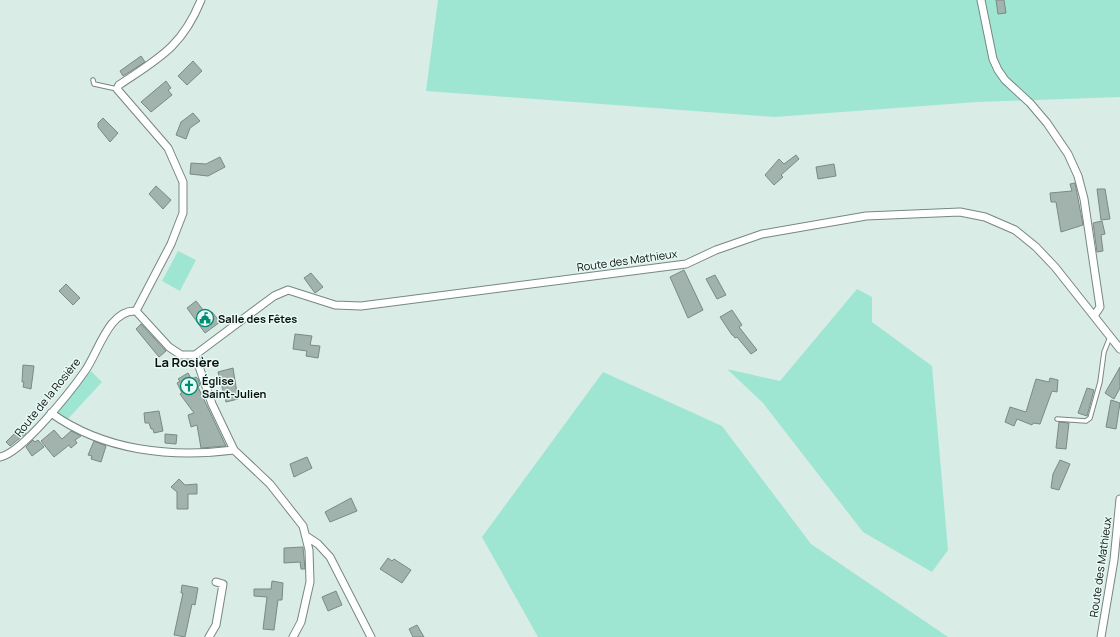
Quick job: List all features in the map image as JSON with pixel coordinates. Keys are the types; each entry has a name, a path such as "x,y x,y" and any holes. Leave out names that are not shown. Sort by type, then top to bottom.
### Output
{"street":[{"path":"201,0 191,21 175,45 119,85 117,89 168,148 183,182 183,213 171,244 136,311 169,346 181,355 195,356 212,404 234,450 270,484 303,526 309,550 310,582 301,622 293,637"},
{"path":"980,0 993,59 998,70 1005,80 1030,103 1047,123 1068,154 1078,176 1084,199 1100,308 1094,316"},
{"name":"Route des Mathieux","path":"195,356 261,305 274,296 288,290 335,305 361,306 686,264 716,250 762,234 866,216 960,212 985,217 1015,230 1036,247 1055,267 1120,349"},
{"name":"Route de la Rosière","path":"0,457 10,454 20,446 51,413 86,370 107,330 120,315 129,311 136,311"},
{"path":"51,413 63,422 89,435 123,446 162,453 211,453 234,450"},
{"name":"Route des Mathieux","path":"1102,637 1114,560 1120,499"},
{"path":"306,536 318,544 330,557 371,637"},
{"path":"209,637 216,625 223,584 216,582"}],"lane":[{"path":"93,80 94,84 117,89"},
{"path":"1057,419 1086,420 1090,418 1100,382 1104,352 1110,336"}],"green space":[{"path":"438,0 1120,0 1120,97 977,102 775,117 426,91"},
{"path":"178,251 196,260 180,291 162,281"},
{"path":"857,289 872,297 872,322 932,366 948,550 932,572 863,532 763,403 727,369 780,381"},
{"path":"91,371 102,382 66,421 56,413"},
{"path":"603,372 722,426 811,544 948,637 538,637 482,537"}],"building":[{"path":"996,0 1004,0 1006,13 998,14"},
{"path":"141,56 145,62 123,76 120,71"},
{"path":"193,61 202,71 187,85 178,76"},
{"path":"166,81 171,88 168,90 172,95 151,112 141,102"},
{"path":"193,113 200,121 190,128 186,139 176,135 181,122"},
{"path":"103,118 118,133 110,142 98,127 98,123"},
{"path":"796,155 799,159 781,175 783,177 774,185 765,175 779,159 784,164"},
{"path":"220,157 225,167 208,176 190,174 191,163 206,164"},
{"path":"834,164 836,176 818,179 816,167"},
{"path":"1075,183 1083,225 1061,232 1056,202 1051,202 1050,193 1072,191 1070,184"},
{"path":"156,186 171,200 163,209 149,194"},
{"path":"1097,189 1105,189 1110,219 1101,220"},
{"path":"1102,221 1105,234 1101,235 1103,251 1097,252 1093,223"},
{"path":"684,270 703,310 688,318 670,277"},
{"path":"311,273 323,287 315,293 304,278"},
{"path":"715,275 726,295 717,299 706,279"},
{"path":"66,284 80,298 73,305 59,291"},
{"name":"Salle des Fêtes","path":"196,301 204,311 206,309 209,314 212,312 220,322 205,333 187,308"},
{"path":"732,310 742,325 739,327 757,350 751,354 737,337 735,338 732,335 720,317"},
{"path":"141,324 166,351 159,357 136,329"},
{"path":"295,334 312,336 310,345 320,346 318,358 306,356 307,351 293,349"},
{"path":"23,365 34,366 31,389 23,387"},
{"path":"1120,367 1120,388 1114,399 1105,393"},
{"path":"233,368 238,399 226,402 218,372"},
{"path":"188,373 191,378 196,377 198,379 200,385 198,387 226,446 201,448 197,425 191,427 188,415 194,413 180,394 182,393 177,383 180,381 178,379"},
{"path":"1050,378 1058,380 1057,392 1052,391 1040,424 1033,423 1032,425 1017,419 1014,426 1005,422 1010,407 1026,412 1036,379 1049,382"},
{"path":"1087,388 1094,390 1087,416 1078,413"},
{"path":"1111,400 1120,403 1116,429 1106,427"},
{"path":"159,411 163,431 154,433 149,423 145,423 144,413"},
{"path":"1059,422 1069,423 1066,449 1056,448"},
{"path":"54,430 62,439 71,431 81,436 75,440 77,443 71,448 69,445 54,457 41,441"},
{"path":"16,432 20,436 25,432 26,433 10,446 6,442"},
{"path":"165,434 177,435 176,444 165,443"},
{"path":"33,440 35,442 38,440 44,447 32,456 26,447"},
{"path":"94,441 106,446 101,462 91,459 92,456 88,455"},
{"path":"307,457 312,468 294,477 290,464"},
{"path":"1060,460 1070,464 1059,490 1051,488 1053,474"},
{"path":"179,479 185,485 197,484 197,494 188,494 188,509 177,509 177,492 171,487"},
{"path":"351,498 357,511 330,522 325,512"},
{"path":"303,547 305,569 301,569 300,562 284,563 284,548"},
{"path":"388,558 392,561 394,559 411,570 402,583 380,569"},
{"path":"272,581 283,583 282,600 278,600 274,630 263,629 267,597 254,596 254,589 271,589"},
{"path":"182,585 198,588 195,605 192,604 185,637 174,635 183,593 181,593"},
{"path":"336,591 342,605 328,611 322,597"},
{"path":"417,625 424,637 413,637 409,629"}],"place":[{"name":"Salle des Fêtes","path":"205,318"},
{"name":"Église Saint-Julien","path":"189,386"}],"district":[{"name":"La Rosière","path":"187,362"}]}
